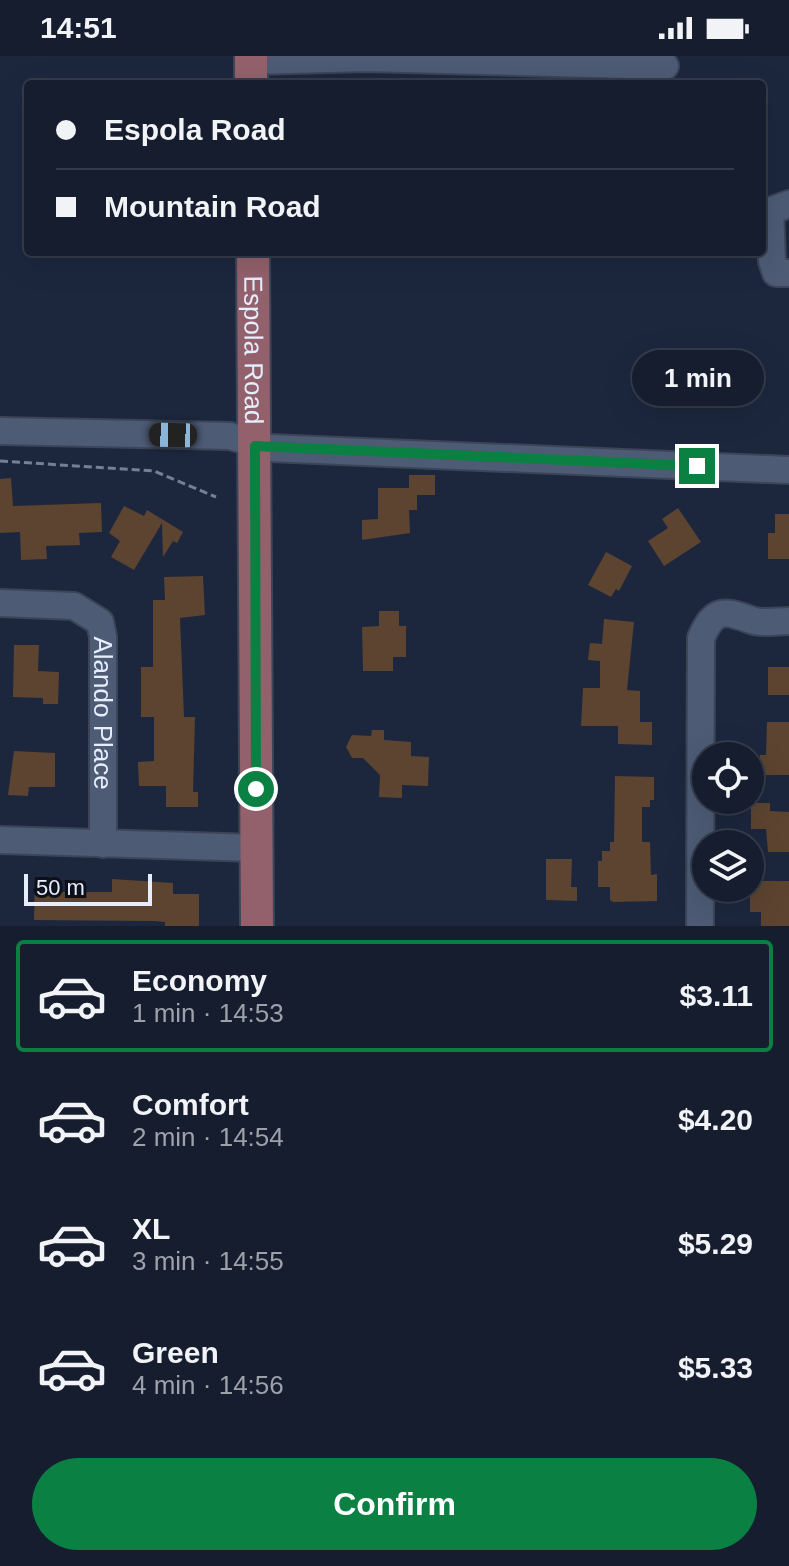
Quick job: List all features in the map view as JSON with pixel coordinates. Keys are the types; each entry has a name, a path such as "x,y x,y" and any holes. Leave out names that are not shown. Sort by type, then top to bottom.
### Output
{"main road":[{"name":"Espola Road","path":"253,256 257,926"}],"street":[{"path":"251,67 365,58 665,66"},
{"path":"789,204 770,211 772,261 776,273 789,273"},
{"path":"0,431 230,436 255,446 789,470"},
{"name":"Alando Place","path":"0,603 74,606 100,622 103,637 103,844"},
{"path":"700,926 701,638 709,621 724,612 738,613 752,621 789,621"},
{"path":"0,840 256,848"}],"path":[{"path":"0,461 154,471 216,497"}],"building":[{"path":"409,475 435,475 435,495 417,495 417,510 409,510 410,533 362,540 362,520 378,519 378,488 409,488"},
{"path":"11,478 13,506 101,503 102,532 79,533 80,545 46,546 47,559 21,560 20,532 0,533 0,479"},
{"path":"124,506 144,516 147,510 183,532 163,557 162,523 134,570 111,557 120,541 109,533"},
{"path":"678,508 701,542 664,566 648,541 668,528 662,519"},
{"path":"775,514 789,514 789,559 768,559 768,533 775,533"},
{"path":"606,552 632,566 619,591 616,589 611,597 588,585"},
{"path":"203,576 205,615 180,618 184,717 195,717 193,792 198,792 198,807 166,807 166,786 139,786 138,762 154,761 154,717 141,717 141,667 153,667 153,600 165,600 164,577"},
{"path":"379,611 399,611 399,626 406,626 406,657 393,657 393,671 363,671 362,627 379,626"},
{"path":"604,619 634,622 627,690 640,691 640,722 652,722 652,745 618,744 618,726 581,726 583,688 600,688 600,661 588,660 590,643 602,644"},
{"path":"14,645 39,645 38,671 59,672 58,704 43,704 43,698 13,697"},
{"path":"768,667 789,667 789,695 768,695"},
{"path":"767,722 789,722 789,775 764,775"},
{"path":"372,730 384,730 384,740 411,742 411,756 429,757 428,786 402,785 402,798 379,797 380,775 363,758 352,758 346,747 352,735 371,736"},
{"path":"14,751 55,753 55,787 29,787 28,796 8,795"},
{"path":"615,776 654,777 654,800 650,800 650,807 642,807 642,842 650,842 651,875 657,874 657,901 613,902 610,900 610,887 598,887 598,861 602,861 602,851 610,851 610,842 614,842"},
{"path":"764,803 770,803 770,811 789,812 789,852 768,852 766,829 751,829 751,814 764,814"},
{"path":"546,859 572,859 571,887 577,887 577,901 546,900"},
{"path":"35,878 54,879 53,892 112,892 112,879 173,883 173,894 199,894 199,926 165,926 165,922 154,921 34,920"},
{"path":"764,881 789,881 789,926 761,926 761,912 750,912 750,902 764,902"}],"route":[{"path":"256,789 255,446 697,466"}]}
